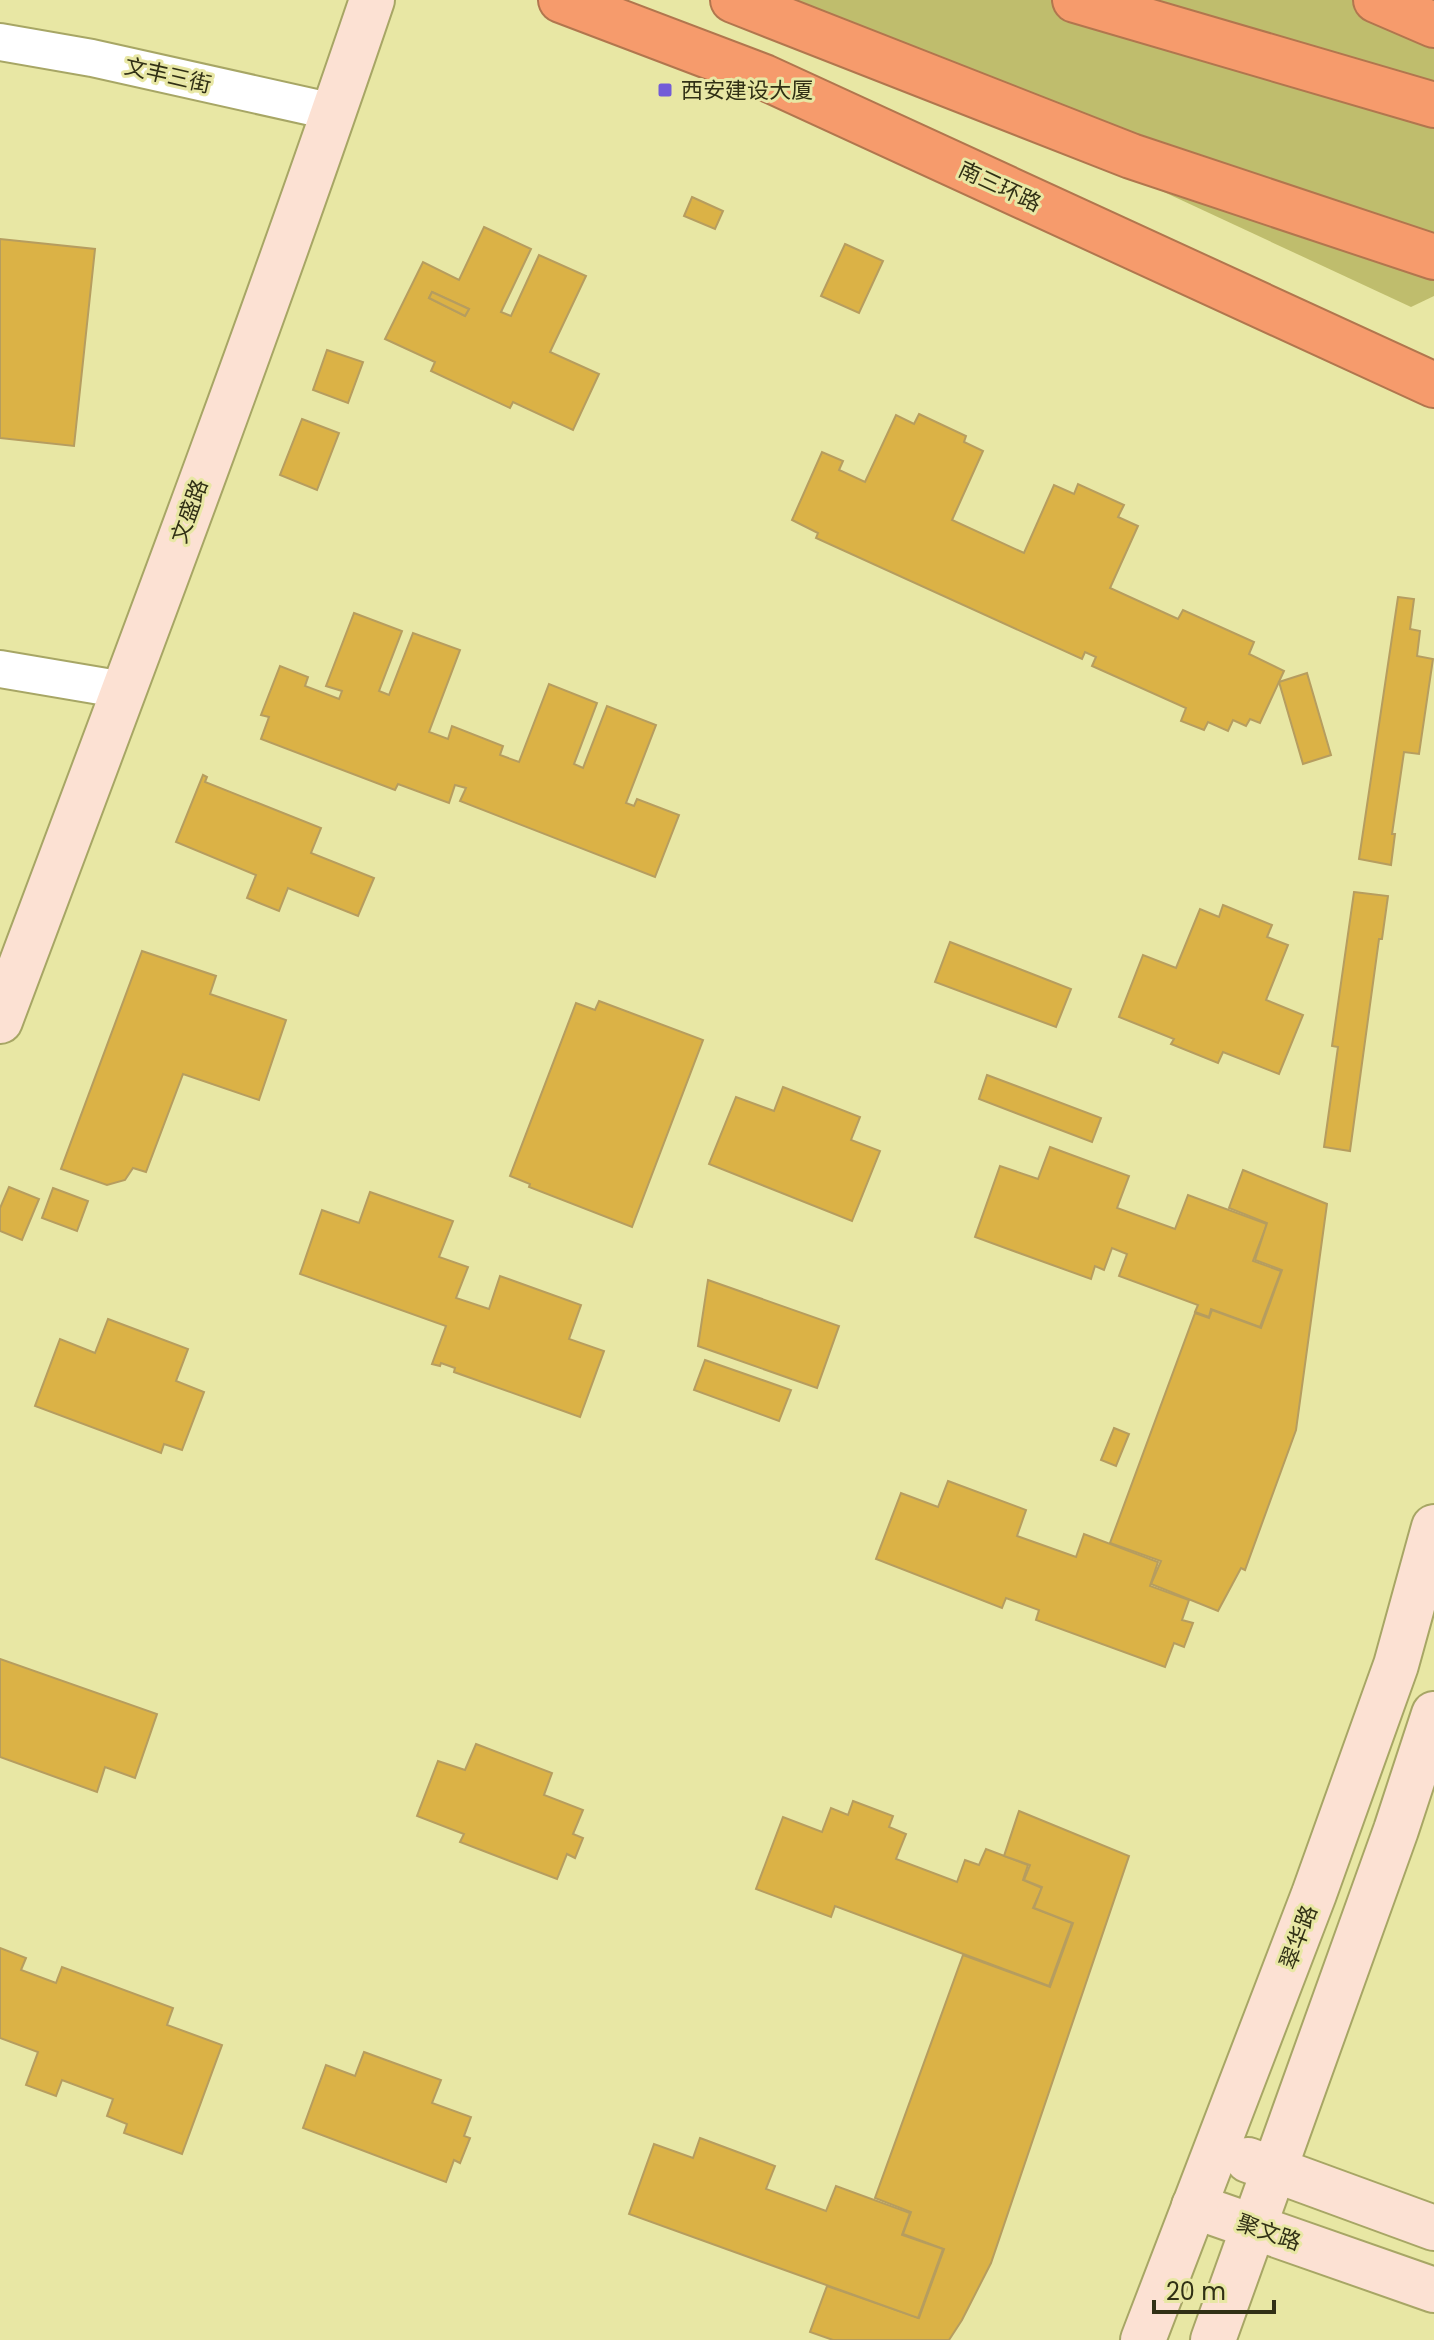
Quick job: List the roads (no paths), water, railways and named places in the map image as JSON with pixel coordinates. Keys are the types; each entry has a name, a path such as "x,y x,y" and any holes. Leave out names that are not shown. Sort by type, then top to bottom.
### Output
{"highway":[{"name":"南三环路","path":"561,0 764,77 1434,385"},
{"path":"733,0 1131,156 1434,257"},
{"path":"1075,0 1434,105"},
{"path":"1376,0 1434,25"}],"street":[{"name":"文盛路","path":"0,1021 124,690 372,0"},
{"name":"文丰三街","path":"0,42 92,58 334,112"},
{"path":"0,669 124,690"},
{"name":"翠华路","path":"1143,2340 1314,1894 1396,1665 1434,1527"},
{"path":"1213,2340 1396,1830 1434,1714"},
{"path":"1216,2148 1434,2228"},
{"name":"聚文路","path":"1194,2206 1434,2290"}],"place":[{"name":"西安建设大厦","path":"665,90"}]}
